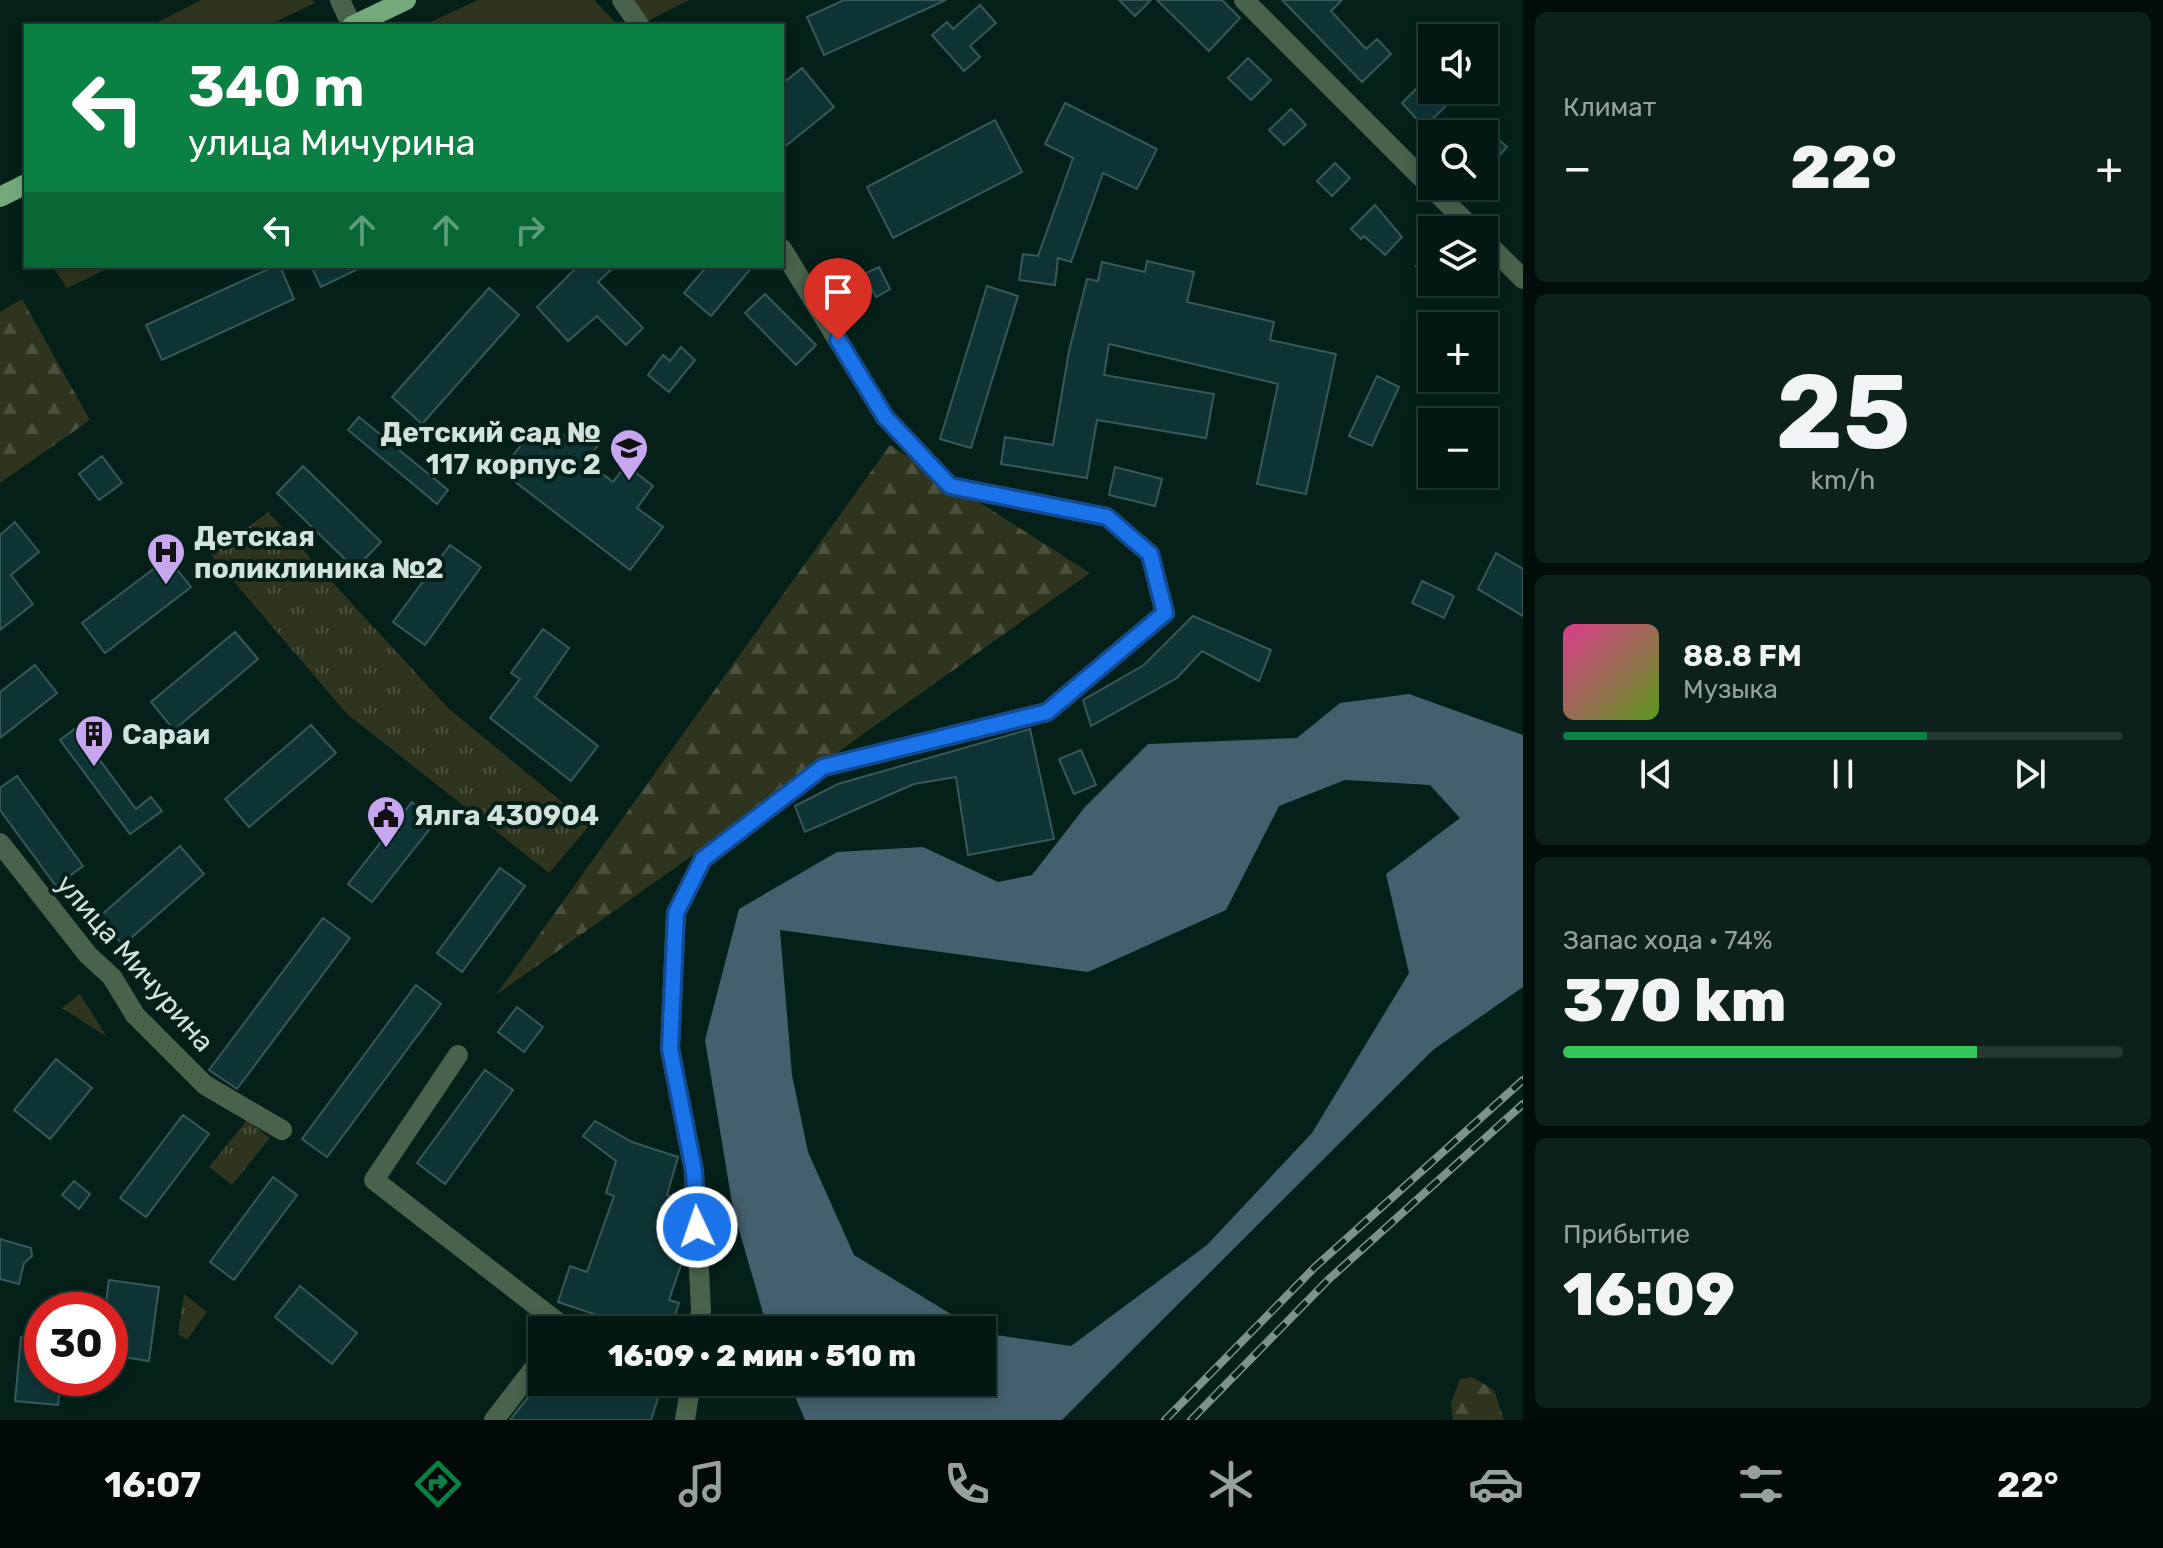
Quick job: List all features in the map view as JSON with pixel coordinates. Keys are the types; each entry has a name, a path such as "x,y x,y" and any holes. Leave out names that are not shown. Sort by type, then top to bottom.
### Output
{"main road":[{"path":"356,24 406,0"},
{"path":"0,197 24,185"}],"street":[{"path":"340,0 351,24"},
{"path":"622,0 639,24"},
{"path":"1244,0 1460,216"},
{"path":"700,1316 694,1171 670,1049 676,913 703,859 823,767 1047,712 1165,613 1150,554 1107,517 950,486 885,417 784,252"},
{"path":"1498,254 1523,279"},
{"name":"улица Мичурина","path":"0,843 88,955 112,977 135,1015 205,1085 282,1130"},
{"path":"458,1055 374,1180 550,1316"},
{"path":"494,1420 528,1376"},
{"path":"685,1420 689,1396"}],"green space":[{"path":"201,0 313,0 315,3 271,24 154,24"},
{"path":"478,0 594,0 617,24 426,24"},
{"path":"634,0 689,0 646,22"},
{"path":"53,268 109,268 67,288"},
{"path":"22,299 90,420 0,483 0,312"},
{"path":"890,445 1090,573 496,995"},
{"path":"268,512 448,708 590,825 549,873 347,714 211,555"},
{"path":"80,994 107,1037 62,1008"},
{"path":"247,1120 270,1138 232,1185 209,1167"},
{"path":"184,1294 207,1312 187,1340 178,1334"},
{"path":"1472,1377 1494,1390 1504,1420 1453,1420 1451,1403 1460,1379"}],"water":[{"path":"1409,694 1523,735 1523,987 1433,1050 1062,1420 805,1420 795,1396 996,1396 996,1335 1071,1346 1207,1245 1312,1133 1409,973 1386,874 1460,818 1430,785 1345,780 1279,806 1226,910 1088,972 780,930 792,1075 808,1152 854,1255 954,1316 764,1316 733,1209 705,1040 739,909 837,852 923,847 998,882 1032,875 1085,807 1148,744 1297,738 1340,703"}],"building":[{"path":"844,0 946,0 824,55 807,17"},
{"path":"1119,0 1151,0 1135,16"},
{"path":"1157,0 1222,0 1240,18 1209,51"},
{"path":"1282,0 1342,0 1331,11 1366,49 1377,39 1391,54 1362,82"},
{"path":"980,5 996,23 970,46 980,57 964,71 932,35 947,22 953,29"},
{"path":"1248,58 1271,80 1251,100 1228,78"},
{"path":"802,68 834,107 784,147 784,82"},
{"path":"1418,87 1418,104 1448,104 1431,120 1418,120 1402,103"},
{"path":"1065,103 1157,149 1137,189 1103,173 1071,262 1058,258 1055,285 1019,280 1023,254 1038,256 1073,158 1045,144"},
{"path":"1291,109 1306,125 1284,145 1269,130"},
{"path":"995,120 1022,172 893,238 867,187"},
{"path":"1498,139 1507,147 1498,157"},
{"path":"1335,163 1350,178 1332,196 1317,181"},
{"path":"1375,205 1402,237 1385,255 1351,229"},
{"path":"1147,261 1194,272 1187,302 1274,322 1270,340 1336,354 1306,494 1257,484 1278,384 1109,344 1104,375 1214,394 1206,438 1097,420 1087,478 1001,464 1005,437 1053,445 1069,351 1087,279 1098,281 1102,262 1145,272"},
{"path":"879,267 890,289 876,297 864,274"},
{"path":"271,268 281,268 294,299 162,360 146,325"},
{"path":"312,268 360,268 321,287"},
{"path":"576,268 613,268 598,282 643,328 626,345 597,316 568,341 537,307"},
{"path":"705,268 751,268 711,316 684,293"},
{"path":"987,286 1018,296 971,448 940,439"},
{"path":"489,288 519,315 422,424 392,397"},
{"path":"765,294 816,345 796,365 745,313"},
{"path":"681,347 695,360 669,392 648,375 663,355 670,361"},
{"path":"1377,376 1399,387 1372,446 1349,436"},
{"path":"359,417 448,490 437,504 348,430"},
{"path":"576,420 602,440 586,461 613,482 626,465 653,486 637,508 663,527 630,570 501,471 532,431 555,448"},
{"path":"102,456 122,483 99,500 79,474"},
{"path":"303,466 381,542 355,569 277,493"},
{"path":"1115,467 1162,479 1155,506 1109,495"},
{"path":"15,522 39,552 11,575 33,604 0,630 0,535"},
{"path":"450,545 481,567 425,645 393,622"},
{"path":"1496,553 1523,569 1523,616 1478,589"},
{"path":"168,558 191,587 105,653 82,623"},
{"path":"1422,581 1454,596 1444,618 1412,603"},
{"path":"1193,616 1271,650 1259,681 1202,651 1177,678 1091,726 1083,700 1144,665"},
{"path":"543,629 569,648 535,697 598,746 571,781 490,718 520,679 511,673"},
{"path":"235,632 258,659 174,730 151,702"},
{"path":"35,665 57,693 0,738 0,692"},
{"path":"311,725 336,753 249,827 225,799"},
{"name":"Сараи","path":"76,728 136,809 151,797 162,811 130,834 60,740"},
{"path":"1030,729 1054,839 968,855 956,777 914,784 805,832 795,806 838,784"},
{"path":"1081,750 1096,785 1074,794 1059,759"},
{"path":"17,776 83,866 56,886 0,810 0,788"},
{"path":"412,802 436,821 372,902 348,884"},
{"path":"180,846 204,874 123,945 99,917"},
{"path":"500,868 525,886 462,972 437,953"},
{"path":"323,918 350,938 237,1089 209,1070"},
{"path":"416,985 441,1004 327,1157 302,1139"},
{"path":"517,1007 543,1027 524,1052 498,1032"},
{"path":"56,1059 92,1088 50,1139 14,1110"},
{"path":"485,1070 513,1090 445,1184 417,1163"},
{"path":"183,1115 209,1134 146,1217 120,1198"},
{"path":"595,1121 632,1142 678,1157 667,1195 677,1198 664,1236 685,1243 685,1253 669,1300 679,1303 675,1316 600,1316 558,1302 570,1266 587,1272 614,1196 606,1193 616,1161 583,1136"},
{"path":"273,1177 297,1195 234,1280 210,1262"},
{"path":"74,1181 90,1194 79,1209 62,1195"},
{"path":"0,1239 31,1248 32,1256 24,1263 19,1284 0,1279"},
{"path":"109,1280 159,1287 149,1361 128,1358 128,1292 107,1292"},
{"path":"300,1286 357,1333 332,1364 275,1317"},
{"path":"21,1337 24,1337 24,1396 59,1396 58,1405 15,1401"},
{"path":"529,1396 659,1396 651,1420 510,1420"}],"railway":[{"path":"1165,1420 1315,1267 1523,1080"},
{"path":"1191,1420 1328,1280 1523,1104"}],"place":[{"name":"Детский сад № 117 корпус 2","path":"629,482"},
{"name":"Детская поликлиника №2","path":"166,586"},
{"name":"Сараи","path":"94,768"},
{"name":"Ялга 430904","path":"386,849"}],"route":[{"path":"697,1227 694,1171 670,1049 676,913 703,859 823,767 1047,712 1165,613 1150,554 1107,517 950,486 885,417 838,340"}]}
